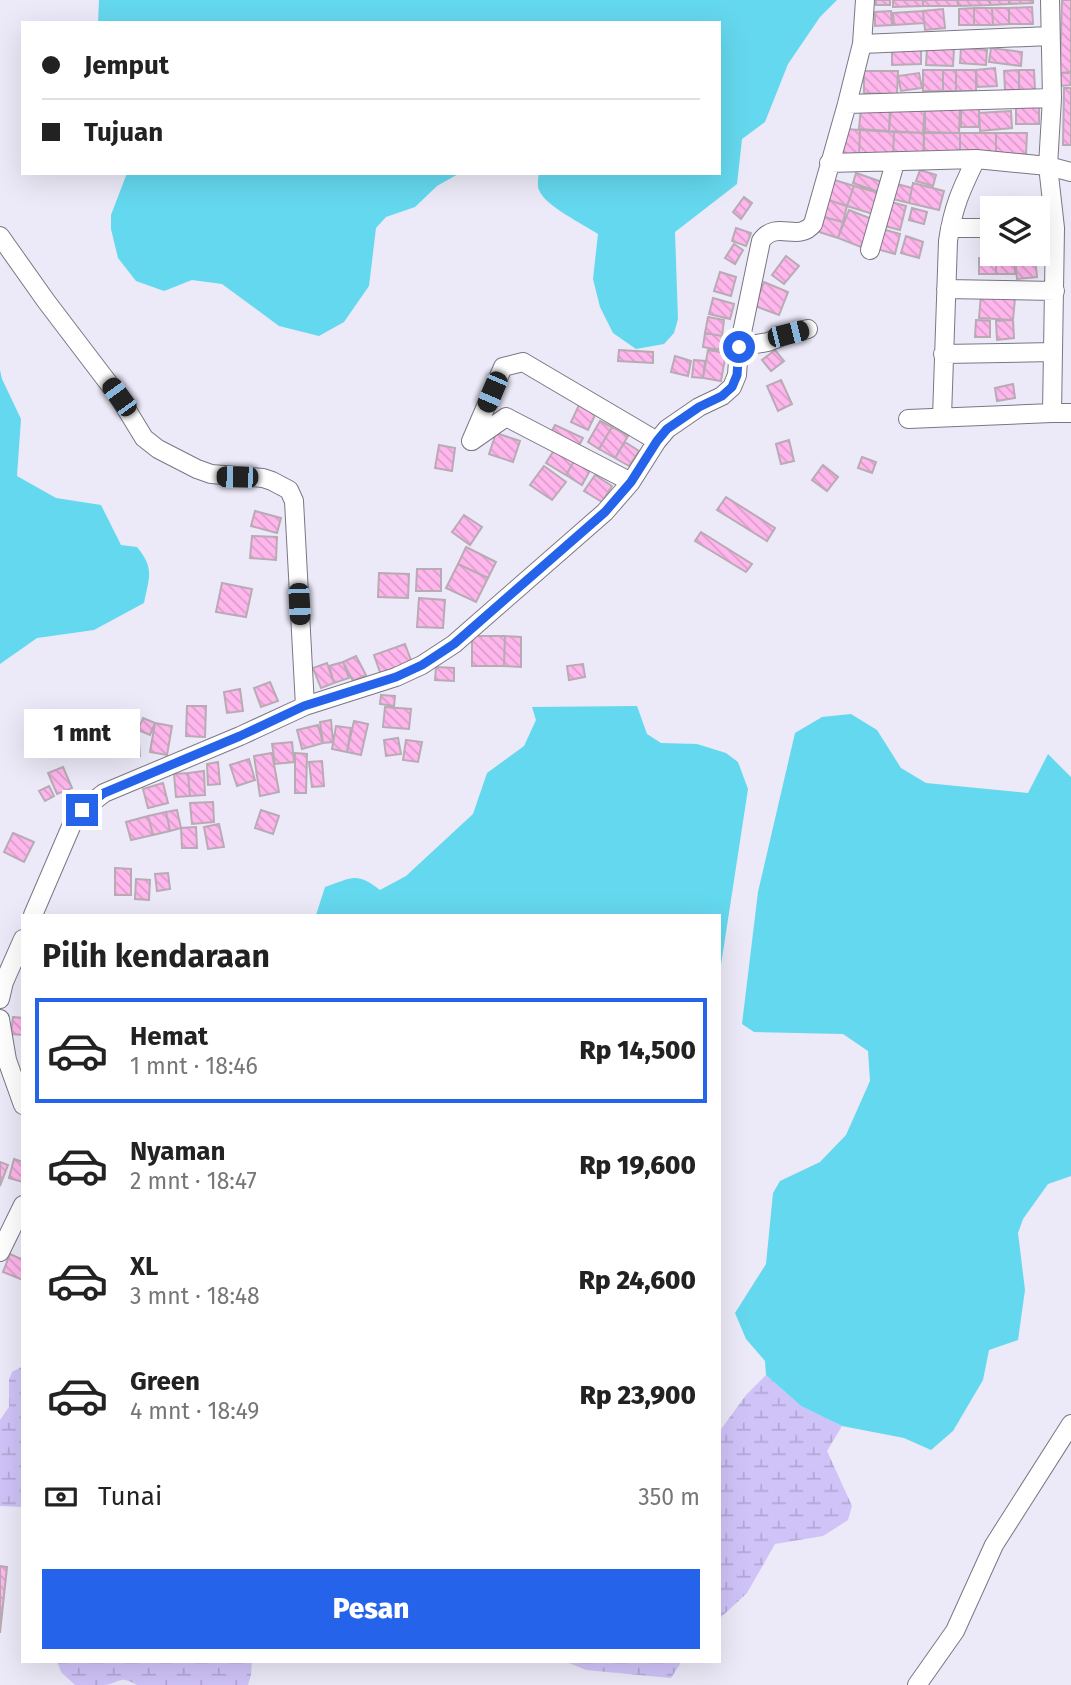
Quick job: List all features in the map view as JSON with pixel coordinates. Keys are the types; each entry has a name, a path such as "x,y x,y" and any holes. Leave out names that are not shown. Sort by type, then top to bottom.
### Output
{"street":[{"path":"33,914 73,822 92,801 104,793 304,706 396,677 439,655 605,512 631,482 667,429 722,396 732,387 737,375 739,347 761,241 773,231 803,232 813,224 848,104 862,44 865,0"},
{"path":"1047,196 1052,98 1050,0"},
{"path":"862,44 1051,37"},
{"path":"848,104 1052,98"},
{"path":"830,163 976,159 1048,166 1071,172"},
{"path":"942,417 950,228 957,198 976,159"},
{"path":"870,250 895,163"},
{"path":"950,228 980,228"},
{"path":"0,236 119,397 144,438 158,449 197,469 211,474 263,478 289,490 294,501 304,706"},
{"path":"1050,256 1055,291 1052,413"},
{"path":"946,289 1055,291"},
{"path":"739,347 808,330"},
{"path":"943,354 1053,352"},
{"path":"631,482 506,417 471,442 503,367 523,362 657,441"},
{"path":"908,419 1071,413"},
{"path":"0,999 4,982 21,944"},
{"path":"0,1019 7,1060 21,1099"},
{"path":"0,1252 21,1209"},
{"path":"917,1685 954,1631 994,1545 1071,1424"}],"green space":[{"path":"21,1367 21,1507 0,1506 0,1420 9,1407 9,1380 12,1372"},
{"path":"766,1375 801,1406 842,1426 827,1451 852,1506 848,1520 823,1536 775,1544 747,1593 721,1617 721,1429 746,1395"},
{"path":"58,1663 252,1663 248,1685 137,1685 123,1680 104,1685 75,1685 61,1672"},
{"path":"569,1663 681,1663 671,1678 586,1670"}],"water":[{"path":"99,0 837,0 820,17 788,64 765,122 742,139 737,184 675,232 678,319 674,333 664,344 636,349 613,333 600,307 593,279 598,234 549,202 539,190 539,175 721,175 721,21 98,21"},
{"path":"126,175 456,175 437,186 415,207 386,217 376,228 369,286 344,322 319,336 279,326 222,284 192,280 164,291 136,281 118,258 111,229 111,215"},
{"path":"0,370 21,419 17,476 56,498 101,505 121,545 137,547 143,555 149,580 144,603 94,630 37,638 0,664"},
{"path":"637,706 647,734 661,743 697,744 726,753 738,762 748,789 721,965 721,914 316,914 325,887 359,878 380,890 406,876 473,814 487,773 524,746 536,720 532,707"},
{"path":"851,714 877,730 901,768 926,783 1028,793 1048,754 1071,777 1071,1176 1048,1184 1023,1219 1018,1233 1025,1290 1018,1340 989,1350 983,1380 953,1431 931,1450 904,1438 842,1426 801,1406 766,1375 765,1361 746,1339 735,1313 766,1264 773,1193 780,1181 820,1162 846,1135 870,1081 868,1051 843,1034 754,1032 742,1024 758,892 795,733 822,717"}],"building":[{"path":"876,0 890,0 890,5 876,5"},
{"path":"893,0 923,0 923,6 893,7"},
{"path":"923,0 958,0 958,6 923,6"},
{"path":"958,0 990,0 990,5 958,6"},
{"path":"990,0 1009,0 1009,4 990,5"},
{"path":"1009,0 1033,0 1033,3 1009,4"},
{"path":"1062,0 1071,0 1071,72 1060,73"},
{"path":"1032,7 1033,24 1009,24 1009,8"},
{"path":"974,8 992,8 993,25 974,25"},
{"path":"974,8 974,25 959,25 959,9"},
{"path":"992,8 1009,8 1009,24 993,25"},
{"path":"943,9 945,28 925,30 923,11"},
{"path":"891,11 892,25 875,26 875,12"},
{"path":"923,11 924,23 894,25 893,13"},
{"path":"921,46 921,64 892,65 892,47"},
{"path":"927,48 954,49 953,66 926,65"},
{"path":"961,48 987,50 986,65 960,63"},
{"path":"991,48 1022,52 1021,66 989,62"},
{"path":"995,68 997,86 977,87 976,70"},
{"path":"923,70 943,70 943,91 923,91"},
{"path":"943,70 956,70 956,91 943,91"},
{"path":"956,70 976,70 976,91 956,91"},
{"path":"1019,70 1034,70 1035,90 1019,90"},
{"path":"1019,70 1019,90 1005,90 1004,71"},
{"path":"864,71 898,71 897,94 864,93"},
{"path":"919,73 922,88 901,91 898,76"},
{"path":"1060,73 1071,73 1071,85 1061,86"},
{"path":"1064,88 1071,88 1071,145 1063,145"},
{"path":"1016,104 1039,104 1039,124 1016,124"},
{"path":"890,106 889,131 859,129 861,107"},
{"path":"925,106 960,107 959,133 925,132"},
{"path":"925,106 923,133 889,131 891,107"},
{"path":"961,108 979,109 979,127 961,127"},
{"path":"1011,111 1012,128 980,131 979,113"},
{"path":"844,129 860,130 859,156 842,155"},
{"path":"860,130 894,132 893,157 859,156"},
{"path":"894,132 924,133 923,159 893,157"},
{"path":"924,133 960,133 960,154 924,154"},
{"path":"960,133 996,133 996,154 960,154"},
{"path":"996,133 1027,133 1026,154 996,154"},
{"path":"920,170 936,175 933,186 916,181"},
{"path":"856,173 882,182 879,192 853,183"},
{"path":"831,179 854,186 847,206 825,199"},
{"path":"893,183 912,188 909,203 889,198"},
{"path":"913,183 944,191 939,210 909,203"},
{"path":"854,186 879,193 873,214 847,206"},
{"path":"744,197 752,203 741,219 733,212"},
{"path":"825,199 847,206 843,222 820,216"},
{"path":"891,202 906,206 900,230 885,226"},
{"path":"912,208 927,212 924,224 909,220"},
{"path":"849,210 872,219 861,247 838,238"},
{"path":"820,216 843,222 838,238 816,231"},
{"path":"736,228 751,233 746,246 732,241"},
{"path":"882,229 900,234 895,254 877,249"},
{"path":"906,236 923,242 919,258 901,253"},
{"path":"734,244 743,250 735,264 725,258"},
{"path":"786,256 799,266 784,284 772,275"},
{"path":"979,258 980,266 996,266 996,274 979,274"},
{"path":"996,266 1015,266 1015,274 996,274"},
{"path":"1016,266 1036,266 1037,277 1017,279"},
{"path":"720,272 736,277 731,296 714,291"},
{"path":"764,282 788,292 779,315 755,306"},
{"path":"981,295 1015,298 1013,320 979,318"},
{"path":"713,298 734,304 730,319 709,314"},
{"path":"708,317 724,320 722,336 705,333"},
{"path":"976,320 990,321 990,337 975,337"},
{"path":"1013,320 1014,338 997,340 996,321"},
{"path":"705,333 722,336 719,350 703,347"},
{"path":"619,350 653,352 653,363 618,361"},
{"path":"708,350 726,353 721,381 703,378"},
{"path":"775,350 784,361 771,371 762,360"},
{"path":"675,356 691,361 688,376 671,372"},
{"path":"694,360 705,361 703,378 692,377"},
{"path":"781,380 792,404 778,411 767,386"},
{"path":"1013,384 1015,398 997,401 995,388"},
{"path":"579,405 596,413 588,430 571,422"},
{"path":"600,421 612,427 599,449 588,442"},
{"path":"555,425 583,438 576,451 548,438"},
{"path":"612,427 628,436 615,458 599,449"},
{"path":"496,433 520,441 513,462 489,454"},
{"path":"789,440 794,461 781,464 776,444"},
{"path":"625,442 639,451 629,466 615,458"},
{"path":"558,444 577,456 566,475 546,463"},
{"path":"439,445 455,448 452,471 435,468"},
{"path":"577,456 593,465 582,485 566,475"},
{"path":"862,457 876,462 872,473 858,468"},
{"path":"823,465 838,477 827,491 812,480"},
{"path":"544,466 566,482 552,500 530,485"},
{"path":"595,475 612,486 602,502 584,491"},
{"path":"726,497 775,528 767,541 717,510"},
{"path":"255,511 281,518 277,533 251,526"},
{"path":"464,515 482,527 470,545 452,532"},
{"path":"701,532 752,564 746,572 695,541"},
{"path":"252,536 277,537 276,560 250,558"},
{"path":"466,547 496,562 488,578 458,564"},
{"path":"458,564 488,578 476,602 446,588"},
{"path":"417,569 441,569 441,591 416,591"},
{"path":"379,573 409,574 408,598 378,597"},
{"path":"222,583 252,589 246,617 216,612"},
{"path":"419,598 445,600 443,628 417,627"},
{"path":"472,636 505,636 504,666 472,666"},
{"path":"505,636 521,637 521,667 504,666"},
{"path":"405,644 412,663 381,675 374,655"},
{"path":"356,656 366,675 353,681 343,662"},
{"path":"343,662 349,678 334,683 329,666"},
{"path":"327,663 334,683 321,688 313,668"},
{"path":"583,664 585,677 569,680 567,666"},
{"path":"436,667 454,668 454,681 435,680"},
{"path":"270,682 278,701 261,707 254,688"},
{"path":"240,689 243,711 227,713 224,692"},
{"path":"381,695 395,696 394,706 380,704"},
{"path":"187,706 206,706 205,737 186,736"},
{"path":"385,707 411,709 409,729 383,727"},
{"path":"143,718 155,723 150,735 138,730"},
{"path":"331,720 333,742 323,743 320,722"},
{"path":"354,721 368,724 361,755 347,752"},
{"path":"155,723 172,726 167,755 150,752"},
{"path":"318,725 323,743 302,749 297,730"},
{"path":"336,726 351,728 347,752 332,749"},
{"path":"138,730 140,756 123,757 122,731"},
{"path":"398,738 401,754 386,756 384,740"},
{"path":"406,740 422,742 418,762 403,760"},
{"path":"292,742 294,762 275,764 272,744"},
{"path":"272,753 279,792 260,796 254,756"},
{"path":"295,753 307,754 306,793 295,793"},
{"path":"249,759 255,780 237,786 230,765"},
{"path":"322,761 324,786 312,787 309,762"},
{"path":"218,762 220,784 208,785 207,764"},
{"path":"63,767 72,788 57,794 48,773"},
{"path":"204,771 205,795 190,796 188,773"},
{"path":"188,773 190,796 176,797 174,774"},
{"path":"163,783 168,803 148,808 143,789"},
{"path":"49,786 54,796 45,801 39,791"},
{"path":"213,802 214,822 192,824 190,803"},
{"path":"177,810 181,828 170,831 166,812"},
{"path":"261,810 279,816 273,834 255,828"},
{"path":"166,812 170,831 153,835 148,816"},
{"path":"148,816 153,835 131,840 126,822"},
{"path":"219,824 224,847 208,849 204,827"},
{"path":"196,827 197,848 182,848 181,828"},
{"path":"13,833 34,842 24,862 4,852"},
{"path":"115,868 131,869 131,895 115,895"},
{"path":"168,873 170,889 157,891 155,874"},
{"path":"136,879 150,880 149,900 135,899"},
{"path":"13,1017 21,1018 21,1035 11,1034"},
{"path":"14,1159 21,1161 21,1181 9,1178"},
{"path":"0,1162 8,1165 0,1186"},
{"path":"10,1254 21,1259 21,1279 3,1272"},
{"path":"0,1566 7,1567 0,1633"}],"route":[{"path":"82,810 104,793 273,722 304,706 396,677 439,655 605,512 631,482 667,429 699,407 722,396 732,387 737,375 739,347"}]}
